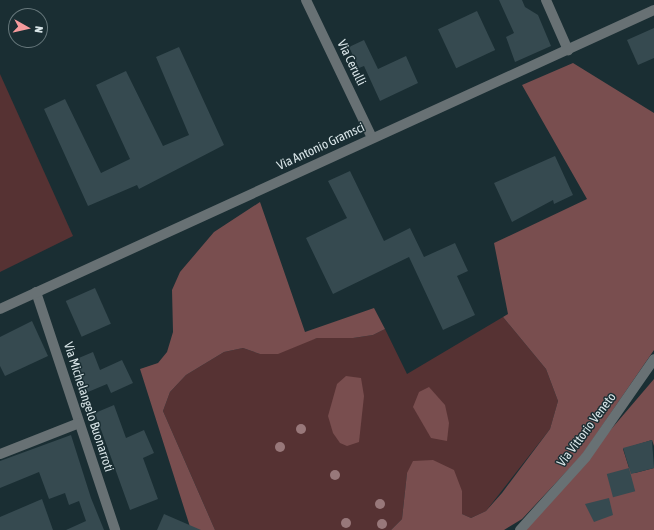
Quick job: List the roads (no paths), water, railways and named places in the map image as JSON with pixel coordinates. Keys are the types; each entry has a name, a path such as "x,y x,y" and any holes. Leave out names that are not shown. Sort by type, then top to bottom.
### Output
{"street":[{"name":"Via Cerulli","path":"306,0 372,138"},
{"path":"546,0 568,50"},
{"name":"Via Antonio Gramsci","path":"0,309 654,10"},
{"name":"Via Michelangelo Buonarroti","path":"36,292 115,530"},
{"name":"Via Vittorio Veneto","path":"520,530 586,457 654,359"},
{"path":"0,454 79,423"}]}
